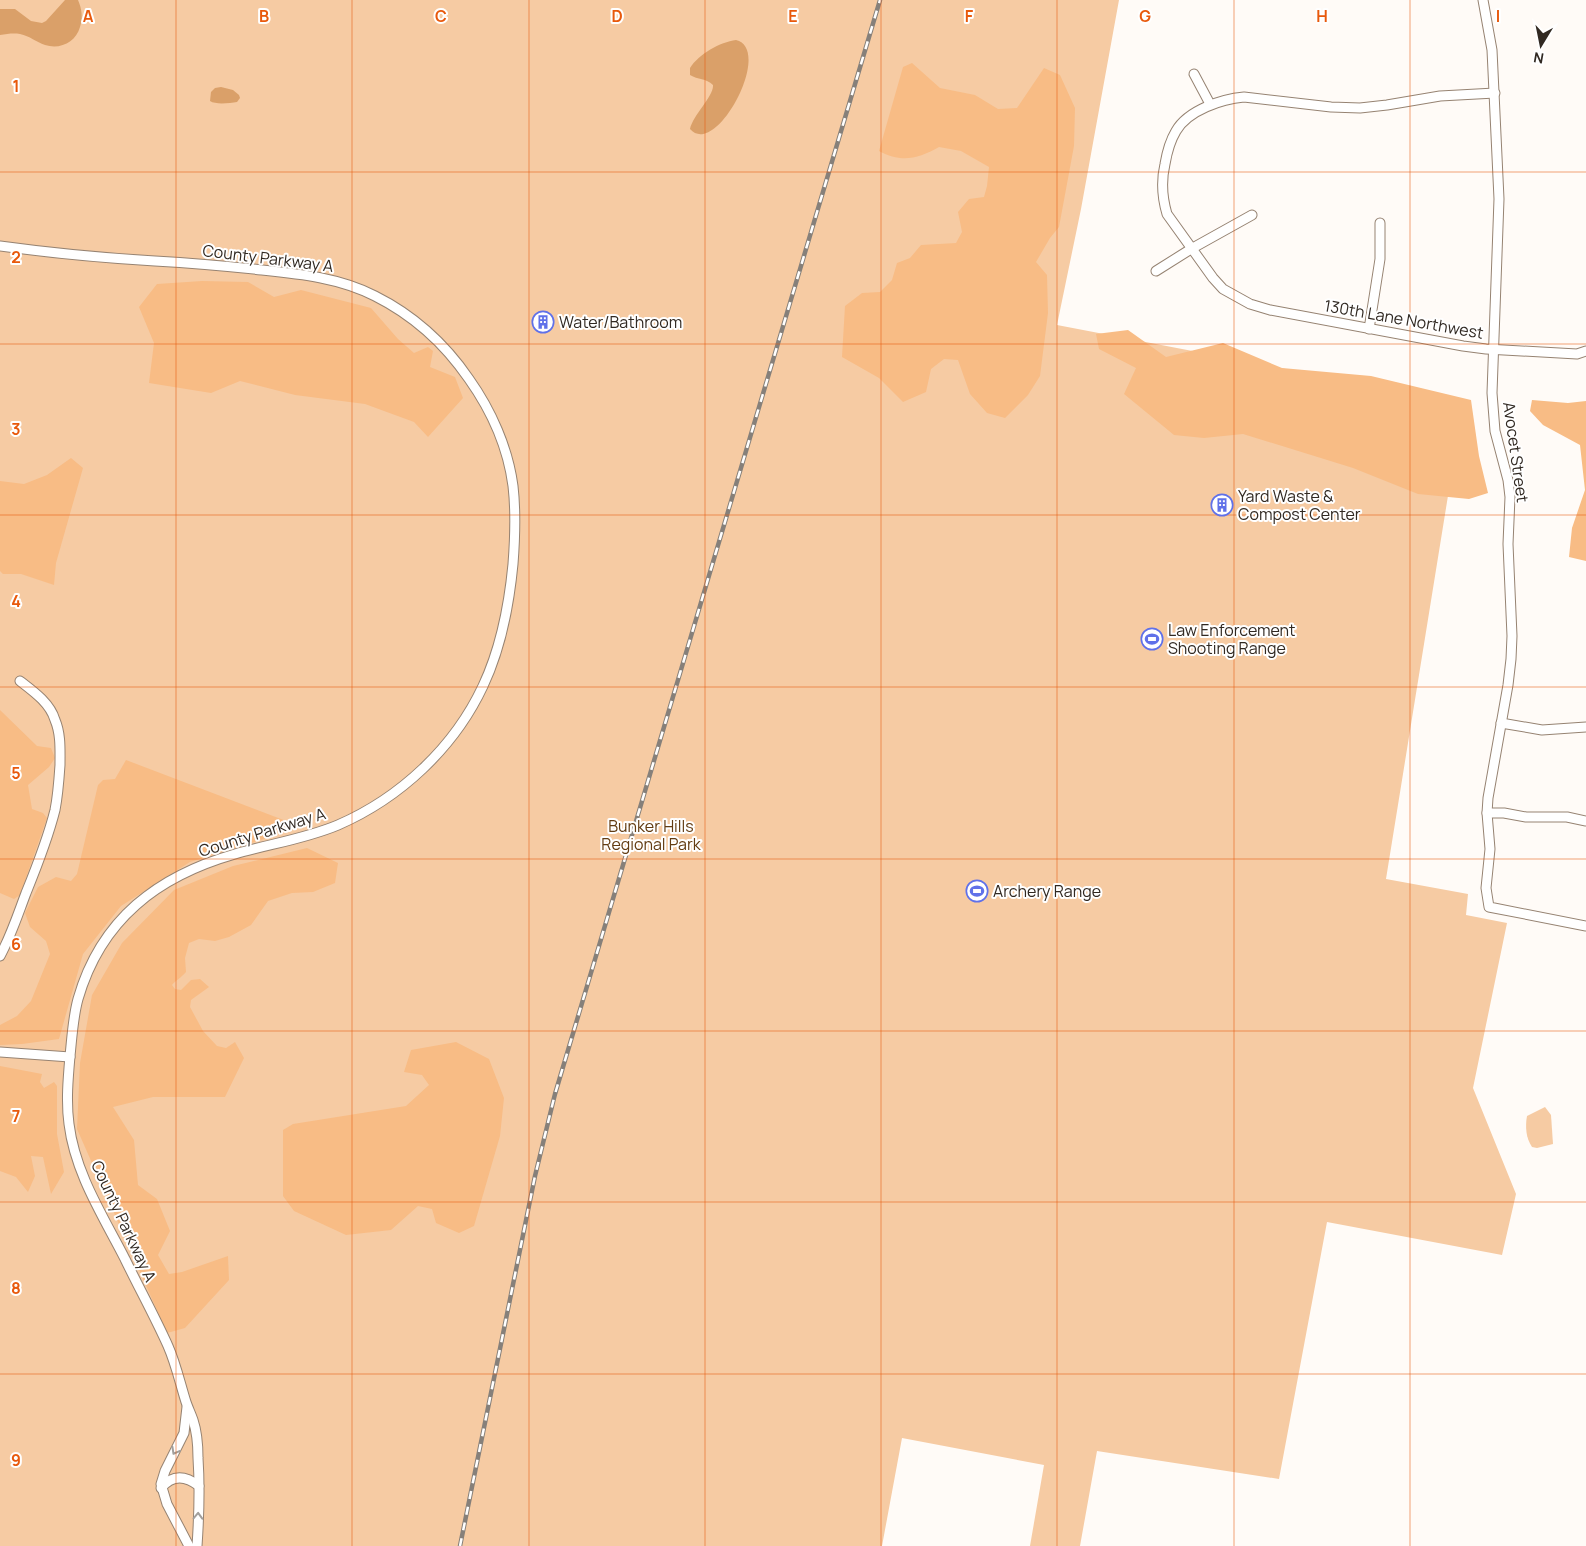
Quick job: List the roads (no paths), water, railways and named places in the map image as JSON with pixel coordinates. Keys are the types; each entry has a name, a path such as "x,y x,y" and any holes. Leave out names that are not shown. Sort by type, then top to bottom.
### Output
{"street":[{"name":"Avocet Street","path":"1483,0 1492,50 1495,93 1499,208 1492,393 1495,431 1508,480 1510,497 1508,544 1511,659 1490,782 1487,813 1490,849 1486,888 1489,907 1586,926"},
{"path":"1194,74 1210,104"},
{"path":"1191,249 1168,214 1164,203 1162,178 1168,149 1177,129 1192,115 1210,104 1231,98 1244,97 1331,107 1360,108 1387,106 1440,96 1495,93"},
{"path":"1156,271 1252,215"},
{"path":"1370,329 1380,259 1380,223"},
{"name":"County Parkway A","path":"0,246 304,274 342,283 374,295 402,311 426,330 452,356 478,391 488,409 511,473 515,507 514,543 511,578 501,635 482,689 446,744 404,785 380,803 357,816 316,834 254,849 200,865 169,880 143,898 128,911 103,942 92,961 78,1000 72,1031 70,1057 68,1091 69,1126 85,1180 167,1346 179,1374 194,1422 198,1442 197,1546"},
{"name":"130th Lane Northwest","path":"1191,249 1223,289 1250,304 1270,310 1463,346 1578,354 1586,351"},
{"path":"0,956 16,924 39,859 55,810 58,789 59,735 55,719 50,708 33,690 20,681"},
{"path":"1501,723 1542,730 1586,727"},
{"path":"1487,813 1504,813 1526,817 1567,817 1586,821"},
{"path":"0,1052 70,1057"},
{"name":"County Parkway A","path":"161,1488 165,1470 184,1433 187,1404"},
{"path":"189,1546 166,1504 161,1488 171,1479 179,1478 185,1478 199,1486"}],"railway":[{"path":"460,1546 535,1176 555,1094 880,0"}],"place":[{"name":"Water/Bathroom","path":"543,322"},
{"name":"Yard Waste & Compost Center","path":"1222,505"},
{"name":"Law Enforcement Shooting Range","path":"1152,639"},
{"name":"Archery Range","path":"977,891"}],"park label":[{"name":"Bunker Hills Regional Park","path":"651,835"}]}
